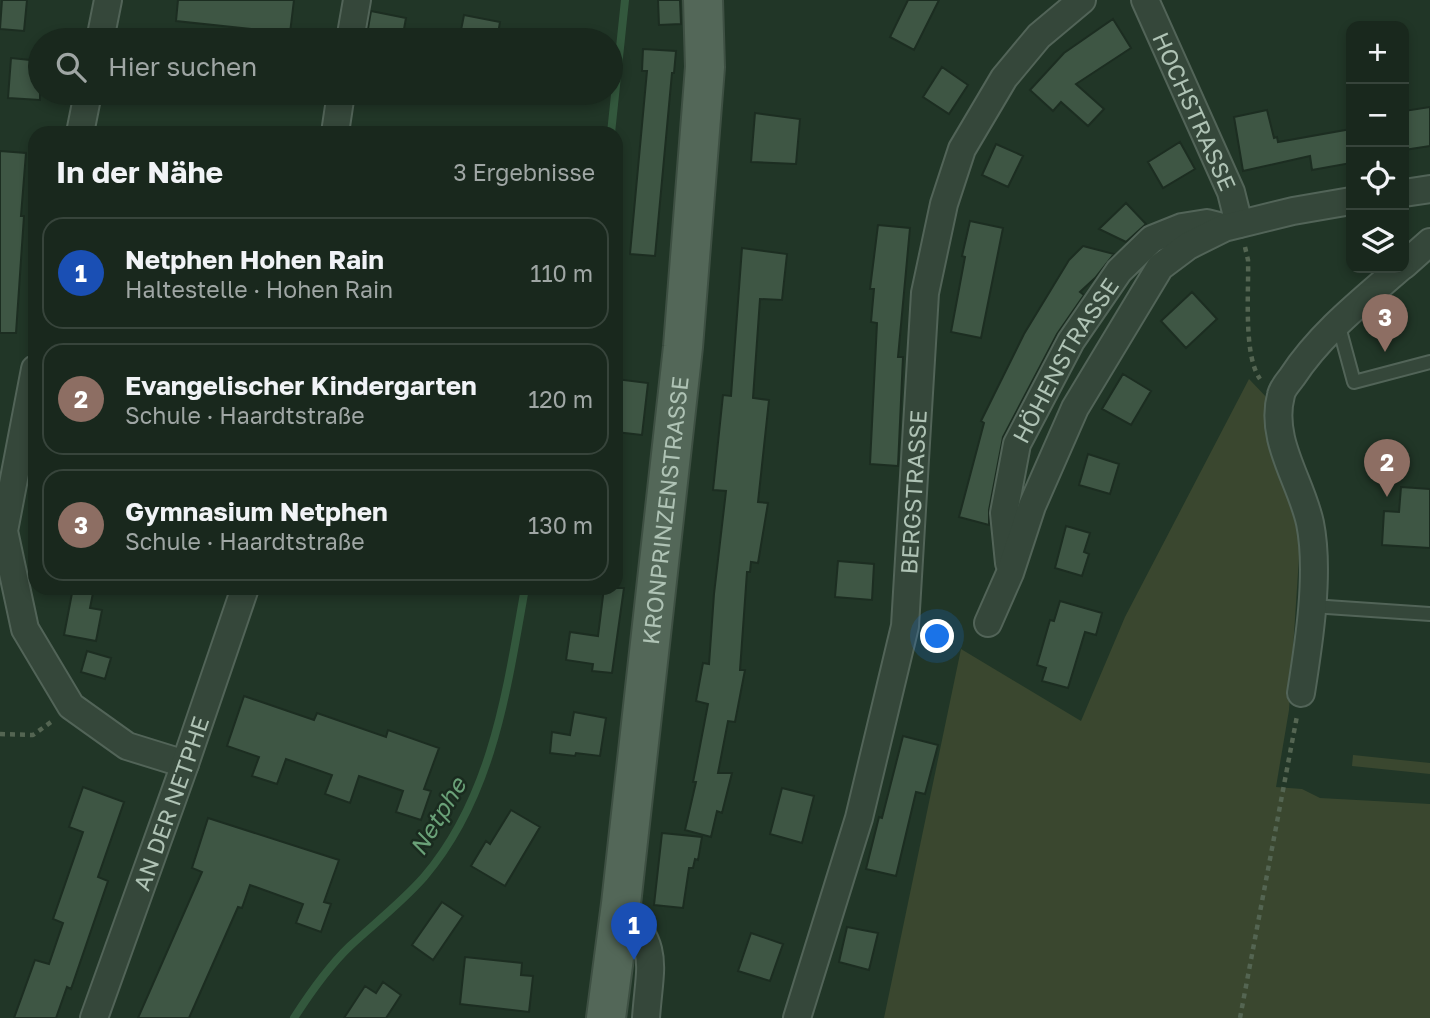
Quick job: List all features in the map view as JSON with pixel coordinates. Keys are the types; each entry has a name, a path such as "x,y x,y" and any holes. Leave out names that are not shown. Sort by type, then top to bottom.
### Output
{"main road":[{"name":"KRONPRINZENSTRASSE","path":"606,1018 683,348 705,67 703,0"}],"street":[{"path":"102,28 108,0"},
{"path":"352,28 357,0"},
{"name":"BERGSTRASSE","path":"797,1018 859,818 905,626 925,293 943,204 962,149 1004,78 1040,36 1082,0"},
{"name":"HOCHSTRASSE","path":"1145,0 1231,192 1232,226"},
{"path":"82,126 86,105"},
{"path":"335,126 339,105"},
{"path":"1409,192 1430,190"},
{"name":"HÖHENSTRASSE","path":"988,622 1010,573 1032,506 1075,408 1160,267 1188,246 1232,226 1346,202"},
{"name":"HÖHENSTRASSE","path":"1010,573 1004,513 1017,444 1071,341 1119,271 1152,239 1182,227 1207,223 1232,226"},
{"path":"1409,260 1430,242"},
{"path":"1301,693 1312,606 1313,547 1310,523 1300,489 1286,457 1279,428 1281,394 1298,367 1338,323 1394,273"},
{"path":"28,406 4,531 25,629 71,706 127,746 185,764"},
{"name":"AN DER NETPHE","path":"94,1018 243,595"},
{"path":"621,904 641,928 649,947 651,970 646,1018"}],"lane":[{"path":"1338,323 1354,382 1430,362"},
{"path":"1312,606 1430,614"}],"path":[{"path":"1232,226 1248,260 1253,368 1262,382 1281,394"},
{"path":"1240,1018 1301,693"},
{"path":"0,734 33,735 71,706"}],"green space":[{"path":"1249,379 1270,401 1301,527 1289,710 1276,787 1302,789 1320,798 1430,804 1430,1018 884,1018 961,649 1081,721 1125,617"},
{"path":"1353,755 1430,763 1430,774 1352,766"}],"building":[{"path":"2,0 27,0 24,31 0,29"},
{"path":"178,0 294,0 291,28 242,28 176,21"},
{"path":"658,0 680,0 681,24 659,25"},
{"path":"908,0 939,0 914,50 890,37"},
{"path":"371,11 406,18 404,28 368,28"},
{"path":"464,15 500,22 499,28 461,28"},
{"path":"1113,19 1131,48 1076,84 1104,109 1088,126 1061,102 1053,111 1030,90 1064,53"},
{"path":"643,49 676,51 655,256 630,254 647,71 642,71"},
{"path":"11,58 28,60 28,99 8,98"},
{"path":"942,67 968,85 949,114 923,97"},
{"path":"1430,107 1430,146 1409,149 1409,110"},
{"path":"1267,110 1274,138 1277,137 1278,142 1346,130 1346,164 1312,170 1310,156 1243,171 1234,117"},
{"path":"755,113 800,119 796,164 751,162"},
{"path":"1180,142 1195,169 1163,188 1148,162"},
{"path":"996,144 1023,156 1008,187 982,175"},
{"path":"0,151 26,153 16,333 0,333"},
{"path":"1126,203 1146,224 1126,242 1099,229"},
{"path":"970,221 1003,228 981,338 951,332"},
{"path":"878,225 910,228 898,357 903,357 898,466 870,464 877,323 871,322 874,289 870,289"},
{"path":"1083,246 1114,254 1080,292 1084,295 1057,334 1003,437 989,510 989,525 959,517 984,423 981,421 1024,334 1069,260"},
{"path":"742,248 787,254 782,300 760,299 753,398 769,400 758,502 768,503 758,563 751,562 750,572 747,572 740,670 745,670 735,722 728,721 718,773 732,773 722,813 717,811 711,837 685,830 696,782 693,782 708,704 696,701 703,663 709,664 726,491 713,490 723,395 731,396"},
{"path":"1192,292 1217,319 1186,348 1161,321"},
{"path":"1123,374 1151,391 1131,425 1102,409"},
{"path":"623,380 648,383 642,435 623,433"},
{"path":"1088,454 1119,464 1110,494 1079,485"},
{"path":"1401,487 1430,489 1430,548 1382,545 1384,511 1399,512"},
{"path":"1066,526 1090,533 1084,552 1089,554 1082,576 1055,568"},
{"path":"838,561 874,564 872,600 835,597"},
{"path":"624,588 612,673 592,671 593,664 566,660 570,632 598,636 603,595 623,595"},
{"path":"72,595 93,595 90,608 102,610 96,641 64,635"},
{"path":"1060,601 1102,613 1096,635 1085,632 1068,688 1042,681 1046,668 1037,665 1050,620 1054,621"},
{"path":"87,651 111,658 105,679 81,672"},
{"path":"244,696 314,720 317,713 386,737 388,730 439,748 424,789 431,791 421,820 396,812 403,791 359,776 350,803 325,794 332,775 286,759 277,784 252,776 259,757 227,746"},
{"path":"574,712 606,718 600,756 550,753 552,732 570,735"},
{"path":"903,736 938,745 925,794 916,792 896,876 866,869"},
{"path":"83,787 124,802 98,877 108,881 71,989 67,987 56,1018 14,1018 35,960 49,964 63,923 53,919 83,832 69,827"},
{"path":"782,788 814,796 802,843 770,834"},
{"path":"511,810 540,827 505,886 471,866 486,841 490,844"},
{"path":"208,818 339,860 324,902 331,904 321,932 296,923 303,904 250,885 242,908 238,907 189,1018 138,1018 202,872 192,868"},
{"path":"662,833 702,837 698,860 695,859 693,868 689,868 683,908 654,905"},
{"path":"442,902 463,916 433,960 412,945"},
{"path":"847,927 878,933 869,970 839,962"},
{"path":"751,933 783,944 770,981 738,971"},
{"path":"465,957 522,963 521,975 533,976 529,1012 460,1004"},
{"path":"383,982 401,995 386,1018 344,1018 365,986 376,993"}],"waterway":[{"name":"Netphe","path":"622,28 625,0"},
{"name":"Netphe","path":"612,126 614,105"},
{"name":"Netphe","path":"294,1018 342,954 424,877 466,812 482,777 494,740 524,595"}],"place":[{"name":"Gymnasium Netphen","path":"1385,352"},
{"name":"Evangelischer Kindergarten","path":"1387,497"},
{"name":"Netphen Hohen Rain","path":"634,960"}]}
